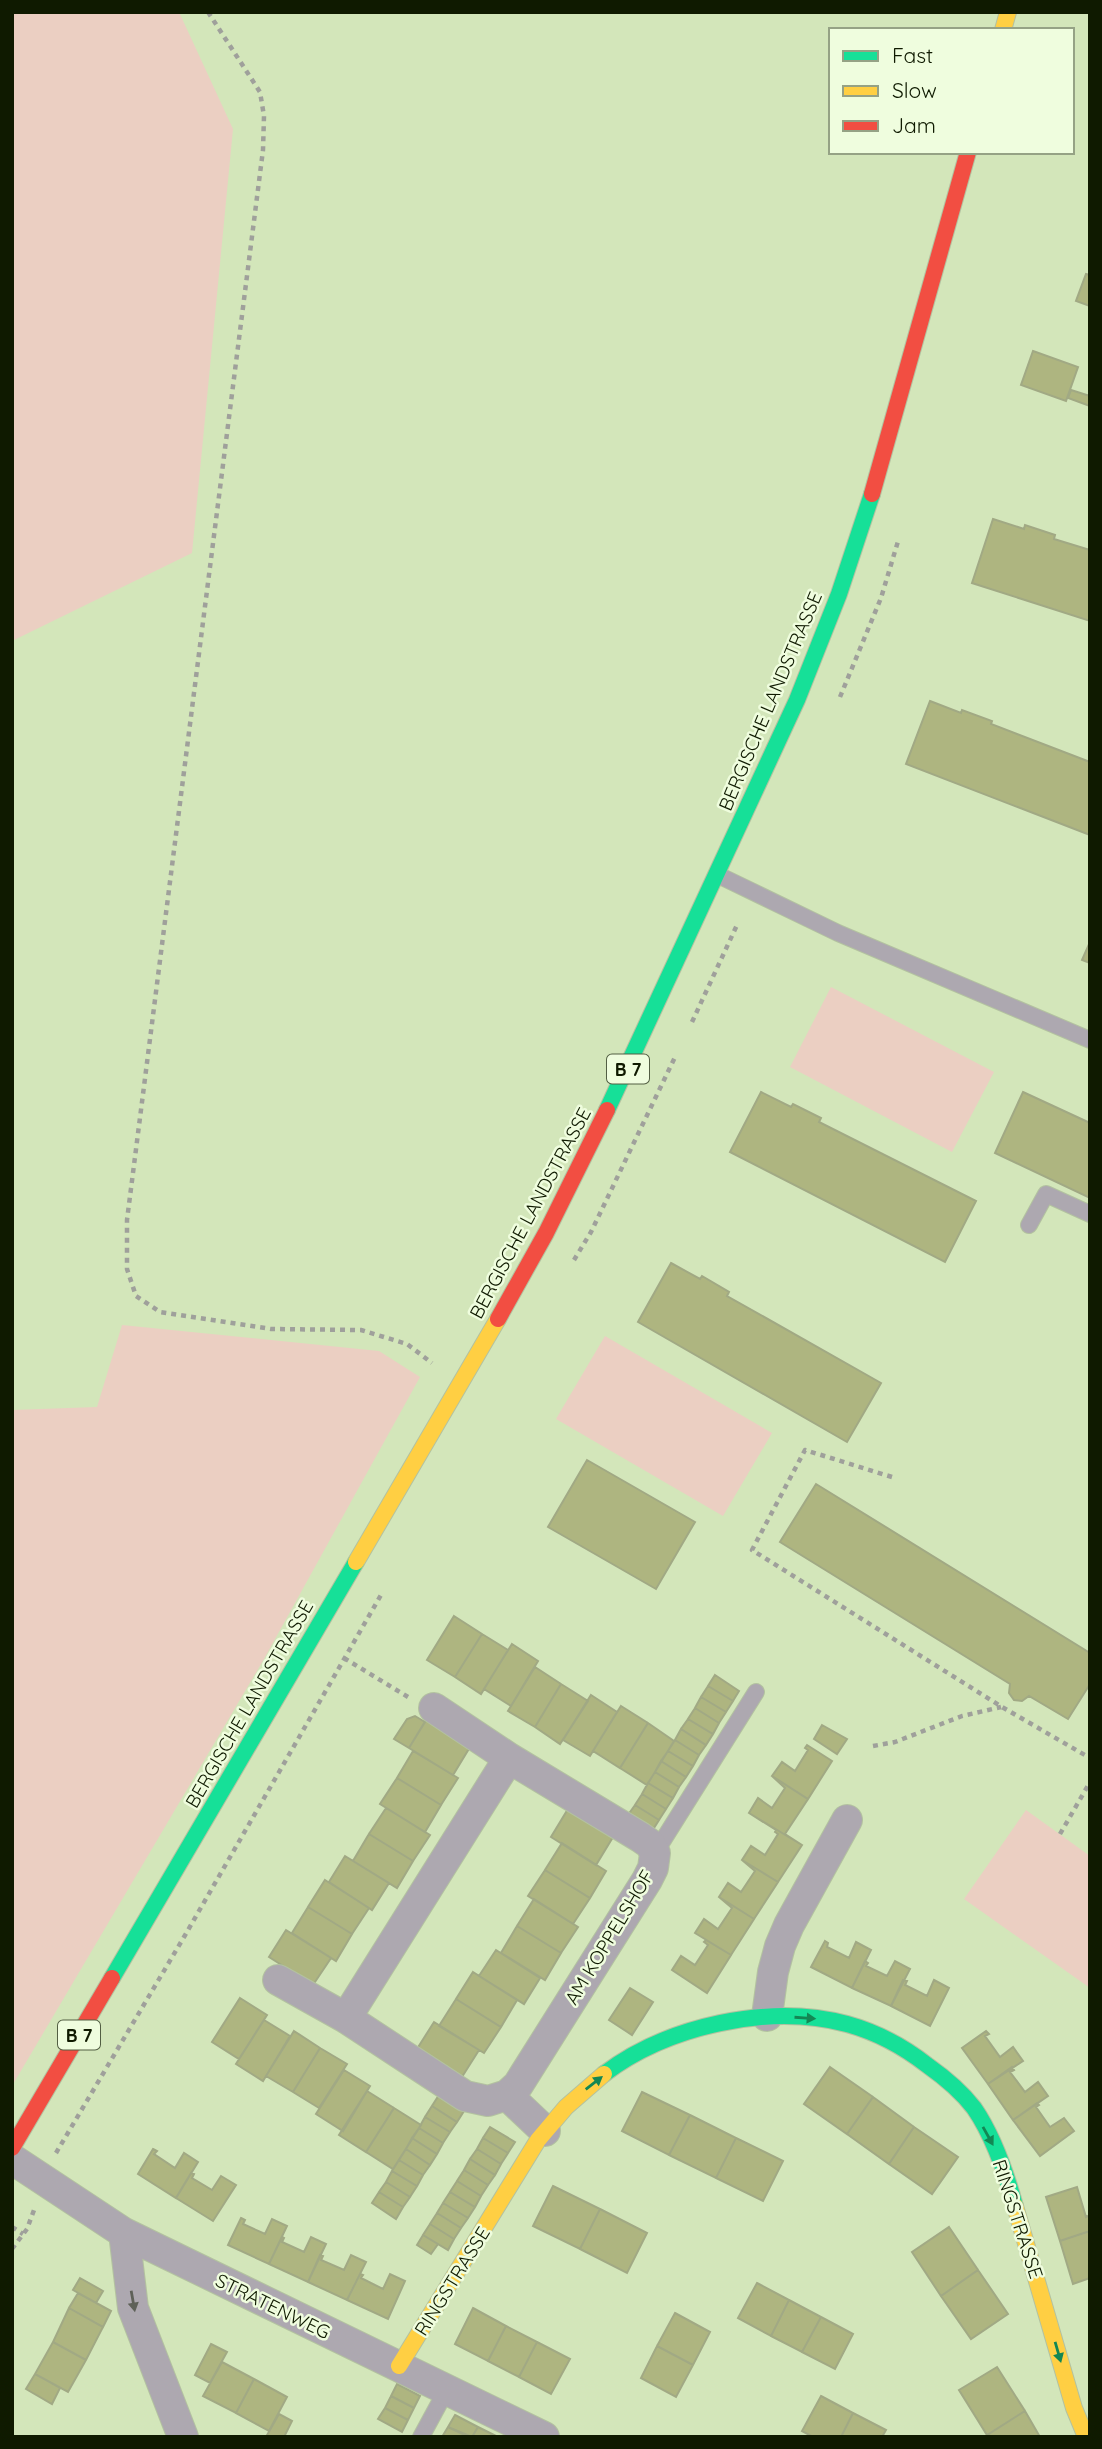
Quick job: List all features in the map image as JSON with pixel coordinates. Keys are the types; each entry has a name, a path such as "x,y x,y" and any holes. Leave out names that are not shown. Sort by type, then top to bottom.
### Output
{"main road":[{"name":"BERGISCHE LANDSTRASSE","path":"12,2148 519,1283 576,1176 625,1075 812,661 842,585 885,450 967,154"},
{"name":"RINGSTRASSE","path":"400,2366 545,2131 590,2084 628,2058 665,2038 721,2023 768,2016 830,2020 888,2039 933,2069 969,2102 992,2142 1007,2177 1074,2408 1086,2437"}],"street":[{"name":"AM KOPPELSHOF","path":"434,1708 509,1758 640,1837 650,1844 655,1853 653,1868 647,1880 518,2085 507,2095"},
{"path":"346,2018 509,1758"},
{"path":"768,2016 773,1972 780,1946 847,1820"},
{"path":"278,1980 346,2018 465,2096 488,2101 507,2095 545,2131"},
{"name":"STRATENWEG","path":"12,2159 124,2233 447,2389 533,2434"},
{"path":"124,2233 133,2308 183,2437"}],"lane":[{"path":"717,875 838,933 1090,1040"},
{"path":"1029,1225 1046,1194 1090,1214"},
{"path":"655,1853 756,1692"},
{"path":"421,2437 447,2389"}],"path":[{"path":"208,12 260,92 264,116 263,150 127,1220 127,1269 136,1296 160,1312 271,1329 361,1330 407,1344 433,1364 463,1381"},
{"path":"892,1477 806,1450 752,1550 1002,1707 1090,1758"},
{"path":"345,1659 432,1711 434,1708"},
{"path":"873,1746 895,1742 962,1716 1002,1707"},
{"path":"1060,1834 1090,1782"},
{"path":"12,2249 32,2216 44,2179"},
{"path":"12,2227 23,2234"}],"shaded area":[{"path":"12,12 179,12 233,129 192,553 12,641"},
{"path":"831,987 994,1072 952,1152 790,1067"},
{"path":"122,1325 379,1351 420,1377 264,1659 12,2086 12,1410 97,1407"},
{"path":"605,1336 772,1433 723,1516 556,1419"},
{"path":"1026,1810 1090,1856 1090,1988 964,1899"}],"building":[{"path":"1086,274 1090,275 1090,306 1076,301"},
{"path":"1033,351 1078,367 1066,401 1021,385"},
{"path":"1071,390 1090,396 1090,406 1068,398"},
{"path":"993,519 1024,529 1025,525 1055,535 1054,539 1090,550 1090,621 972,583"},
{"path":"930,701 992,721 991,724 1090,762 1090,835 906,764"},
{"path":"1090,942 1090,963 1082,960"},
{"path":"761,1092 821,1118 819,1122 976,1201 945,1262 730,1152"},
{"path":"1023,1092 1090,1123 1090,1198 995,1153"},
{"path":"671,1263 700,1279 702,1276 729,1292 727,1296 881,1383 847,1442 638,1322"},
{"path":"587,1460 695,1522 656,1589 548,1527"},
{"path":"816,1484 1090,1653 1090,1684 1068,1719 1029,1696 1022,1701 1014,1700 1009,1693 1010,1684 780,1542"},
{"path":"454,1616 482,1634 455,1677 427,1660"},
{"path":"482,1634 508,1650 481,1694 455,1677"},
{"path":"512,1644 538,1661 511,1706 484,1689"},
{"path":"535,1667 561,1684 535,1727 508,1711"},
{"path":"715,1675 739,1691 733,1701 708,1686"},
{"path":"561,1684 588,1701 560,1744 535,1727"},
{"path":"708,1686 733,1701 726,1712 701,1697"},
{"path":"591,1695 617,1712 590,1756 563,1740"},
{"path":"701,1697 726,1712 719,1723 695,1708"},
{"path":"621,1706 648,1723 620,1768 593,1751"},
{"path":"695,1708 719,1723 713,1734 688,1719"},
{"path":"415,1716 425,1722 409,1748 394,1739 407,1719"},
{"path":"688,1719 713,1734 706,1745 681,1729"},
{"path":"426,1720 470,1747 453,1775 409,1748"},
{"path":"648,1723 674,1741 647,1785 620,1768"},
{"path":"822,1725 847,1739 837,1754 814,1739"},
{"path":"681,1729 706,1745 699,1755 675,1740"},
{"path":"675,1740 699,1755 693,1766 668,1751"},
{"path":"807,1745 832,1761 808,1799 772,1776 782,1762 795,1771 808,1750 805,1748"},
{"path":"413,1751 458,1778 441,1805 397,1778"},
{"path":"668,1751 693,1766 686,1777 661,1761"},
{"path":"661,1761 686,1777 679,1787 655,1772"},
{"path":"655,1772 679,1787 673,1798 648,1783"},
{"path":"772,1776 808,1799 785,1834 802,1845 749,1813 758,1798 772,1808 785,1788"},
{"path":"397,1778 441,1805 425,1832 380,1804"},
{"path":"648,1783 673,1798 666,1809 642,1794"},
{"path":"642,1794 666,1809 659,1820 635,1805"},
{"path":"635,1805 659,1820 652,1831 628,1815"},
{"path":"386,1808 430,1835 413,1861 369,1834"},
{"path":"568,1809 613,1837 596,1865 551,1837"},
{"path":"749,1813 802,1845 778,1882 742,1860 751,1846 765,1855 778,1834"},
{"path":"369,1834 413,1861 397,1888 353,1861"},
{"path":"562,1843 606,1871 590,1898 545,1870"},
{"path":"345,1856 389,1883 372,1910 329,1882"},
{"path":"742,1860 778,1882 754,1919 719,1897 728,1883 741,1892 755,1871"},
{"path":"545,1870 590,1898 573,1924 528,1896"},
{"path":"325,1880 369,1908 352,1934 308,1907"},
{"path":"719,1897 754,1919 731,1955 695,1933 704,1919 718,1929 732,1908"},
{"path":"534,1899 578,1927 561,1953 517,1926"},
{"path":"308,1907 352,1934 336,1961 292,1933"},
{"path":"517,1926 561,1953 545,1980 501,1953"},
{"path":"286,1930 331,1958 313,1985 269,1957"},
{"path":"706,1940 731,1955 707,1993 672,1970 681,1956 695,1965 708,1945 704,1942"},
{"path":"825,1941 828,1943 827,1947 849,1958 856,1942 871,1950 852,1988 811,1967"},
{"path":"496,1950 540,1978 524,2004 479,1976"},
{"path":"865,1961 868,1963 866,1966 887,1976 895,1961 910,1969 891,2006 852,1988"},
{"path":"473,1972 517,2000 501,2027 456,1999"},
{"path":"903,1980 907,1981 905,1985 927,1996 934,1980 949,1988 930,2026 891,2006"},
{"path":"630,1988 653,2002 632,2035 609,2020"},
{"path":"240,1998 267,2015 239,2059 212,2042"},
{"path":"456,1999 501,2027 484,2053 439,2026"},
{"path":"264,2020 290,2036 263,2081 236,2064"},
{"path":"434,2022 479,2050 462,2077 417,2049"},
{"path":"294,2031 320,2048 293,2092 266,2076"},
{"path":"986,2031 989,2034 985,2036 1000,2057 1013,2047 1023,2061 988,2084 962,2048"},
{"path":"320,2048 347,2064 319,2108 293,2092"},
{"path":"830,2067 873,2097 847,2134 804,2104"},
{"path":"1012,2067 1014,2070 1010,2072 1025,2092 1038,2082 1048,2096 1013,2120 988,2084"},
{"path":"344,2070 370,2086 343,2131 316,2114"},
{"path":"367,2091 394,2108 366,2152 339,2135"},
{"path":"642,2092 690,2115 669,2155 622,2131"},
{"path":"439,2095 464,2111 457,2122 432,2106"},
{"path":"873,2097 914,2127 889,2164 847,2134"},
{"path":"1037,2103 1039,2105 1036,2107 1050,2127 1064,2118 1074,2131 1040,2156 1013,2120"},
{"path":"432,2106 457,2122 450,2132 425,2117"},
{"path":"394,2108 421,2125 393,2169 366,2152"},
{"path":"690,2115 736,2138 716,2178 669,2155"},
{"path":"425,2117 450,2132 443,2143 419,2128"},
{"path":"490,2127 515,2142 508,2153 483,2138"},
{"path":"914,2127 958,2157 932,2194 889,2164"},
{"path":"419,2128 443,2143 437,2154 412,2138"},
{"path":"412,2138 437,2154 430,2165 406,2149"},
{"path":"483,2138 508,2153 501,2164 477,2149"},
{"path":"736,2138 783,2161 763,2201 716,2178"},
{"path":"153,2149 157,2151 154,2154 175,2168 184,2153 198,2162 176,2198 138,2174"},
{"path":"406,2149 430,2165 423,2175 399,2160"},
{"path":"477,2149 501,2164 495,2175 470,2159"},
{"path":"470,2159 495,2175 488,2185 464,2170"},
{"path":"399,2160 423,2175 417,2186 392,2171"},
{"path":"464,2170 488,2185 481,2196 457,2181"},
{"path":"392,2171 417,2186 410,2197 386,2182"},
{"path":"191,2173 194,2174 192,2178 212,2190 221,2176 236,2185 213,2221 176,2198"},
{"path":"457,2181 481,2196 475,2207 450,2192"},
{"path":"386,2182 410,2197 403,2207 379,2192"},
{"path":"553,2186 600,2209 580,2249 533,2226"},
{"path":"1077,2187 1086,2217 1090,2215 1090,2231 1060,2241 1046,2197"},
{"path":"379,2192 403,2207 396,2219 372,2203"},
{"path":"450,2192 475,2207 468,2218 443,2203"},
{"path":"443,2203 468,2218 461,2228 437,2213"},
{"path":"600,2209 647,2233 627,2273 580,2249"},
{"path":"437,2213 461,2228 454,2239 430,2224"},
{"path":"241,2218 245,2220 243,2224 265,2234 272,2219 287,2226 269,2264 228,2245"},
{"path":"430,2224 454,2239 448,2250 423,2235"},
{"path":"949,2227 978,2270 941,2296 912,2252"},
{"path":"1090,2231 1090,2278 1073,2284 1060,2241"},
{"path":"423,2235 438,2244 431,2254 417,2245"},
{"path":"282,2237 282,2242 304,2252 311,2237 326,2244 308,2282 269,2264"},
{"path":"320,2255 323,2256 321,2260 344,2270 351,2255 366,2262 347,2300 308,2282"},
{"path":"978,2270 1008,2314 971,2339 941,2296"},
{"path":"360,2274 363,2275 361,2278 383,2289 390,2274 405,2281 388,2319 347,2300"},
{"path":"80,2278 103,2291 96,2303 73,2290"},
{"path":"757,2283 789,2300 771,2336 738,2318"},
{"path":"78,2293 111,2311 103,2327 69,2308"},
{"path":"789,2300 821,2317 802,2352 771,2336"},
{"path":"69,2308 103,2327 86,2360 53,2342"},
{"path":"473,2308 506,2326 488,2361 455,2344"},
{"path":"675,2313 710,2332 693,2365 657,2346"},
{"path":"821,2317 853,2334 835,2369 802,2352"},
{"path":"506,2326 537,2342 519,2377 488,2361"},
{"path":"53,2342 86,2360 68,2392 35,2374"},
{"path":"537,2342 570,2359 551,2394 519,2377"},
{"path":"211,2344 227,2352 210,2383 195,2375"},
{"path":"657,2346 693,2365 676,2397 641,2378"},
{"path":"222,2362 254,2379 236,2413 203,2396"},
{"path":"997,2367 1025,2411 987,2435 959,2390"},
{"path":"35,2374 60,2388 52,2404 26,2389"},
{"path":"254,2379 287,2397 269,2431 236,2413"},
{"path":"397,2384 420,2396 414,2408 391,2396"},
{"path":"391,2396 414,2408 408,2420 385,2408"},
{"path":"821,2396 853,2413 841,2437 813,2437 802,2431"},
{"path":"385,2408 408,2420 402,2432 378,2419"},
{"path":"1025,2411 1040,2437 988,2437 987,2435"},
{"path":"853,2413 886,2430 882,2437 841,2437"},
{"path":"279,2414 292,2421 284,2437 266,2437"},
{"path":"455,2415 478,2427 472,2437 448,2427"},
{"path":"448,2427 469,2437 442,2437"},
{"path":"478,2427 498,2437 472,2437"}],"traffic: fast":[{"path":"607,1110 797,700 839,594 872,494"},
{"path":"112,1978 356,1562"},
{"path":"604,2074 629,2057 658,2043 720,2023 785,2016 817,2018 858,2027 909,2052 946,2079 969,2102 993,2143 1015,2206"}],"traffic: slow":[{"path":"1004,28 1008,12"},
{"path":"356,1562 498,1319"},
{"path":"399,2366 538,2140 566,2107 604,2074"},
{"path":"1015,2206 1074,2408 1086,2437"}],"traffic: jam":[{"path":"872,494 967,154"},
{"path":"498,1319 546,1233 607,1110"},
{"path":"12,2148 112,1978"}]}
